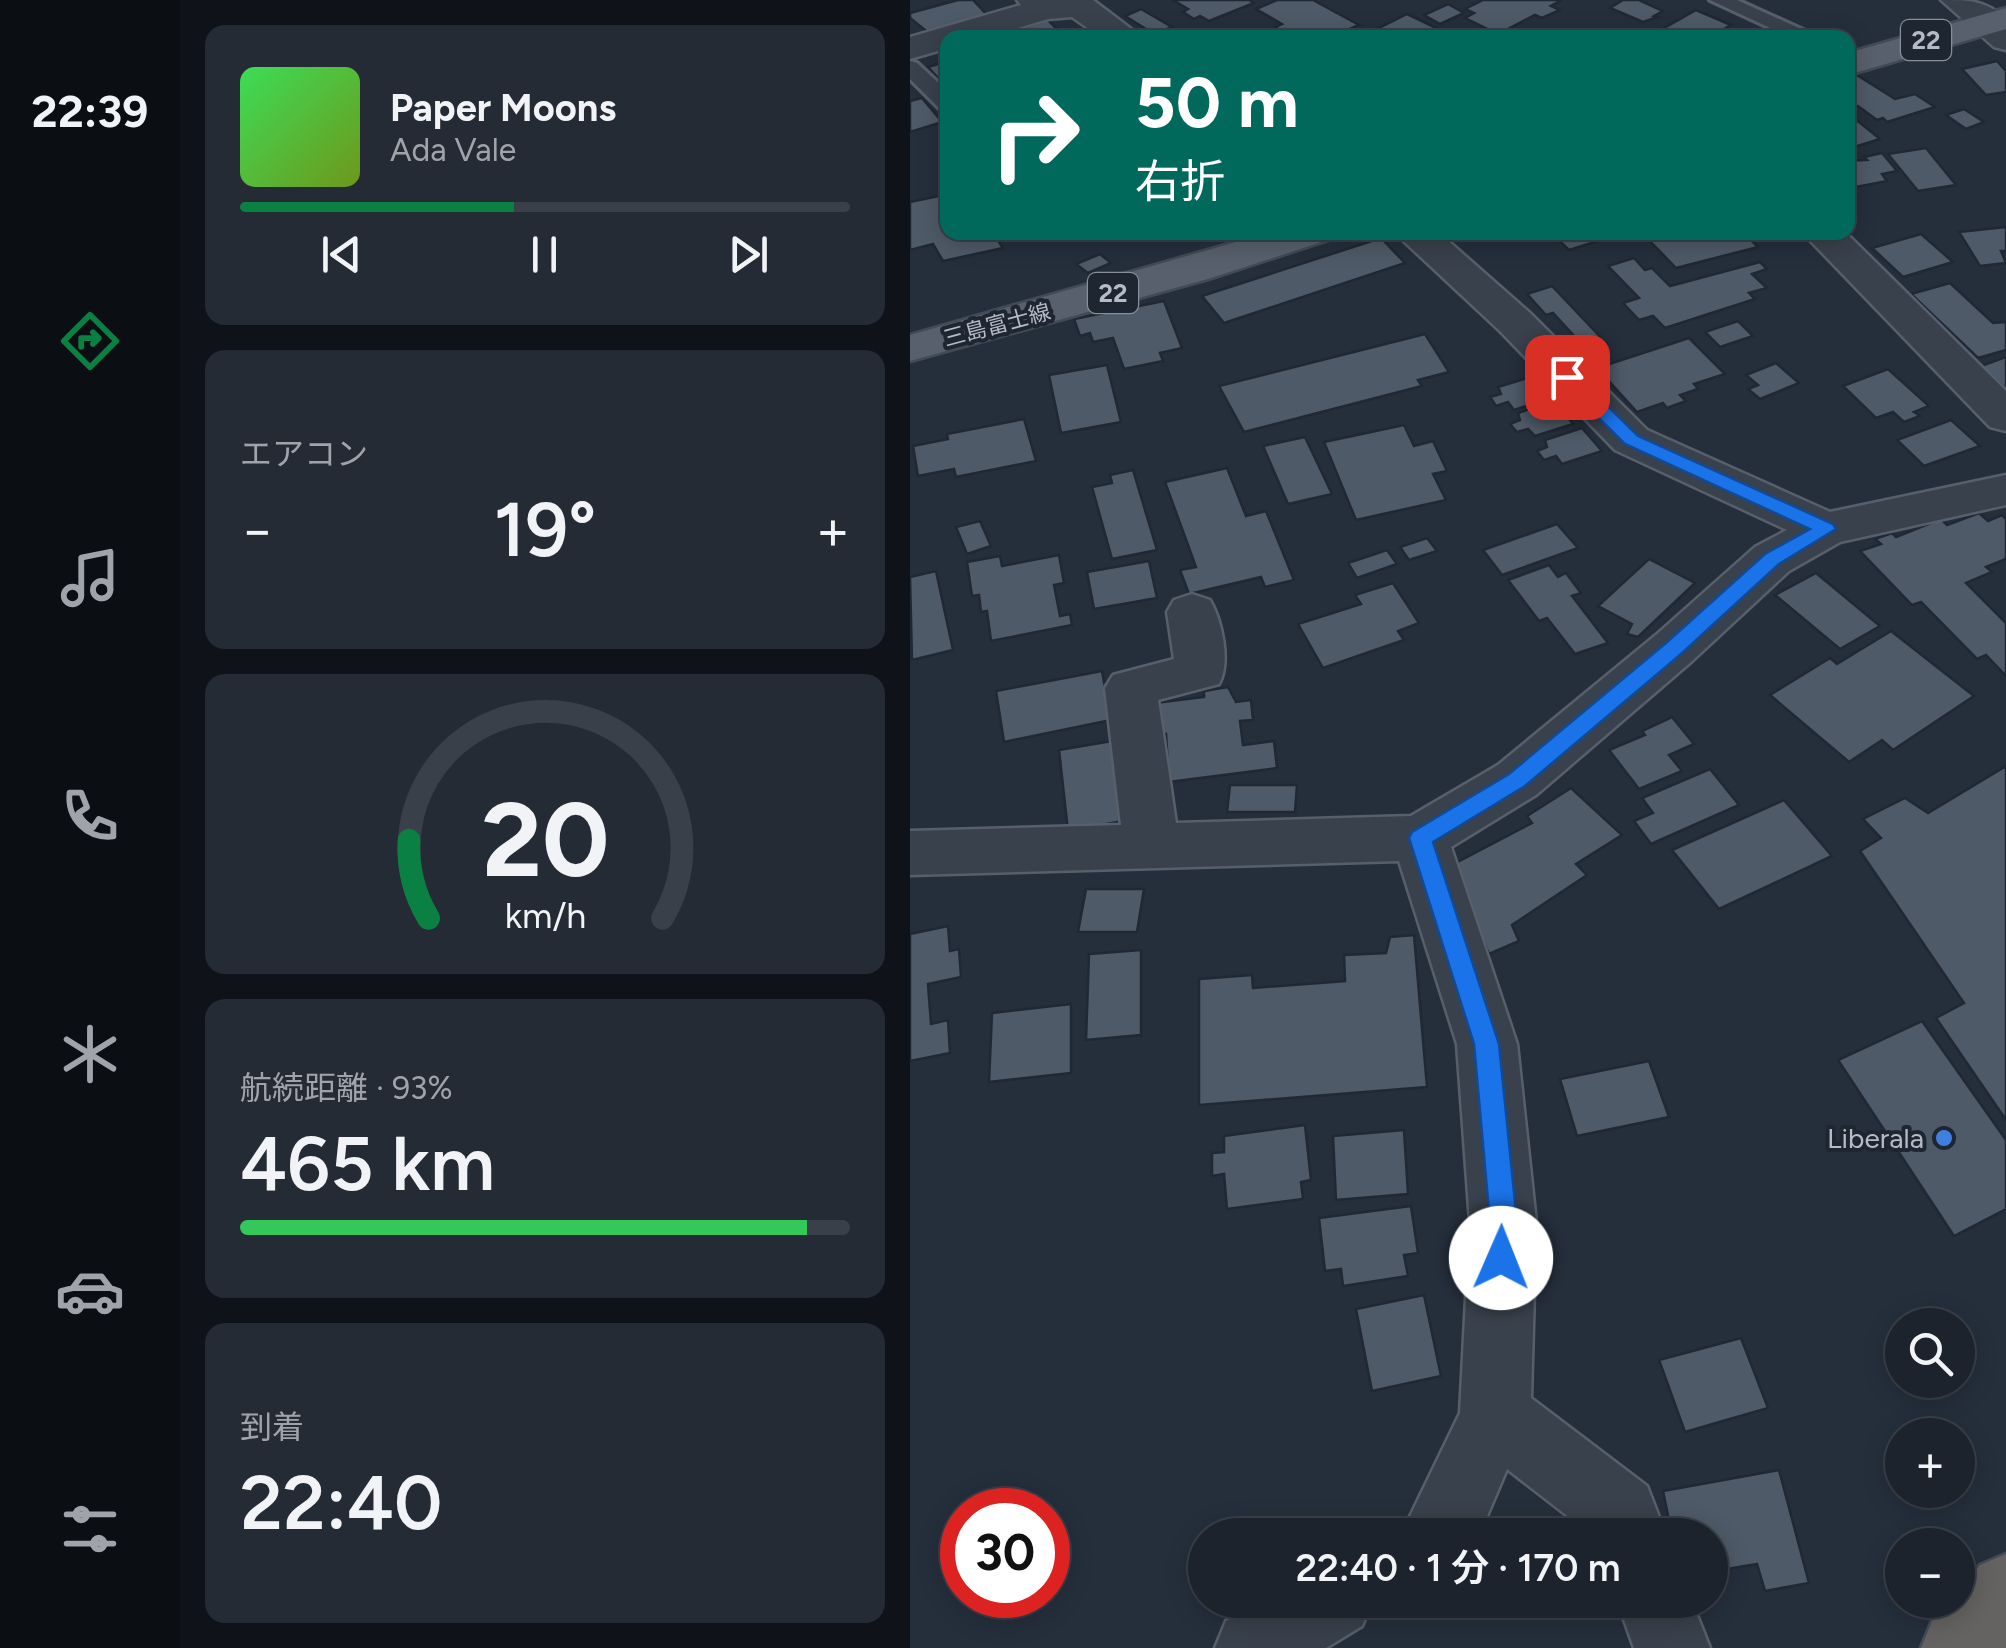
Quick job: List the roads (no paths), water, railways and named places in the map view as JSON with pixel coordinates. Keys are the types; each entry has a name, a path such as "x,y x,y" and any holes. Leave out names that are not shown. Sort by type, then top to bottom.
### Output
{"highway":[{"path":"1959,1648 2006,1590"}],"main road":[{"name":"22","path":"1855,58 2001,27"},
{"name":"三島富士線","path":"910,348 1289,240"}],"street":[{"path":"1958,0 2001,27"},
{"path":"972,30 1061,4 1111,30"},
{"path":"910,48 940,39"},
{"path":"1423,240 1516,322 1632,440 1826,529"},
{"path":"1830,240 2006,417"},
{"path":"910,853 1420,838 1517,780 1674,648 1772,559 1826,529 2006,490"},
{"path":"1151,846 1131,688 1200,671 1192,612"},
{"path":"1420,838 1487,1044 1503,1222 1495,1416 1450,1518"},
{"path":"1495,1416 1621,1512 1623,1518"},
{"path":"1253,1648 1305,1618"},
{"path":"1661,1618 1672,1648"}],"lane":[{"path":"1720,0 1792,30"},
{"path":"910,67 940,96"}],"place":[{"name":"Liberala","path":"1944,1138"}]}
